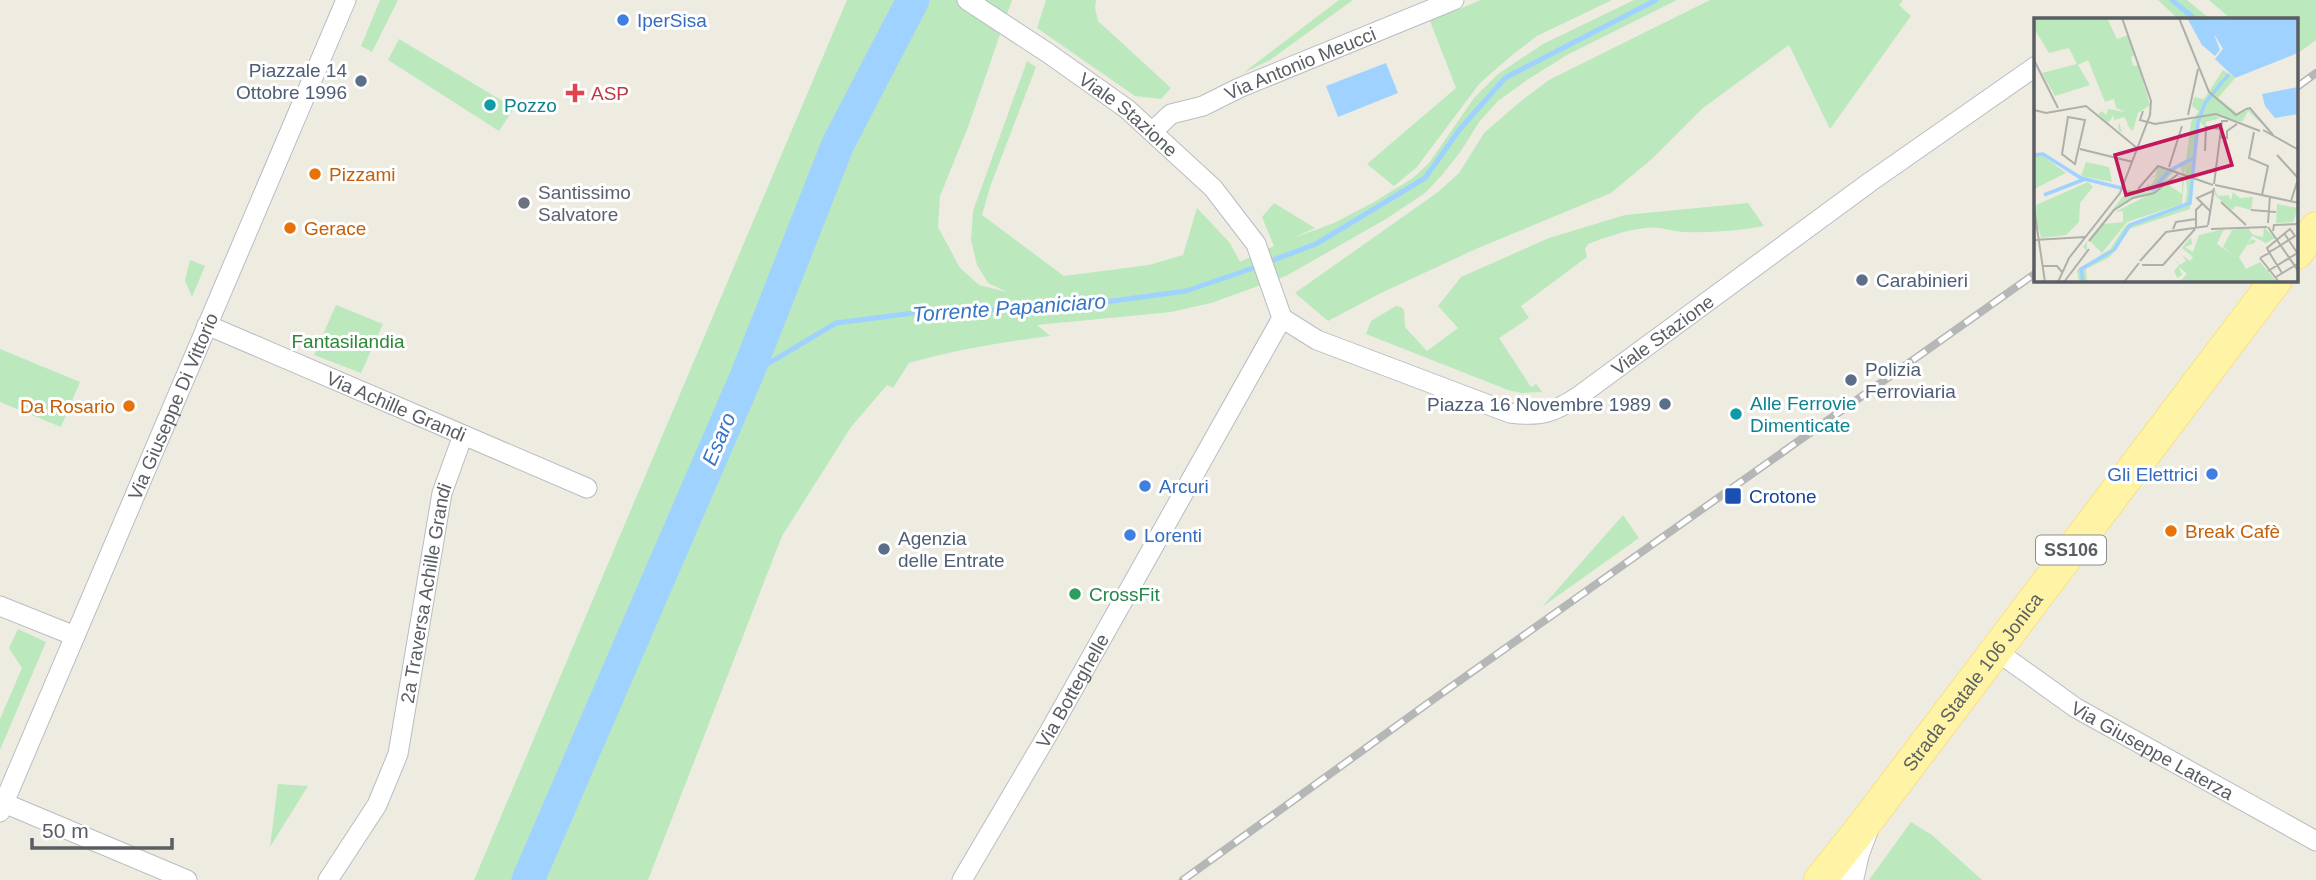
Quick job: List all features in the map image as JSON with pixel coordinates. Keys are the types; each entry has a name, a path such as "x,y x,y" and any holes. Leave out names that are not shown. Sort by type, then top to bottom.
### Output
{"main road":[{"path":"2298,252 2316,228"},
{"name":"Strada Statale 106 Jonica","path":"1820,880 2274,282"}],"street":[{"name":"Via Giuseppe Di Vittorio","path":"2,808 346,0"},
{"name":"Viale Stazione","path":"967,0 1127,109 1213,188 1256,244 1282,318 1317,340 1510,413 1533,416 1554,410 1579,396 1870,182 2034,67"},
{"name":"Via Antonio Meucci","path":"1153,131 1171,114 1203,106 1239,88 1454,0"},
{"name":"Via Botteghelle","path":"962,880 1048,734 1282,318"},
{"name":"Via Achille Grandi","path":"207,325 587,488"},
{"name":"2a Traversa Achille Grandi","path":"328,880 377,805 398,754 442,493 463,435"},
{"path":"0,606 75,636"},
{"name":"Via Giuseppe Laterza","path":"1996,650 2076,708 2316,841"},
{"path":"2,808 187,880"},
{"path":"1849,880 1855,853 1867,821"}],"green space":[{"path":"380,0 398,0 372,52 361,46"},
{"path":"847,0 1012,0 968,127 940,196 938,227 960,268 979,285 1007,292 988,283 977,265 971,240 973,211 1027,61 1036,67 982,215 1064,276 1149,265 1183,255 1197,208 1230,243 1240,262 1274,246 1262,217 1274,203 1315,228 1291,239 1334,223 1413,178 1429,163 1474,98 1498,74 1543,44 1634,0 1677,0 1567,55 1527,80 1498,101 1479,122 1461,151 1425,193 1386,219 1286,276 1211,303 1171,312 1037,325 1050,336 979,347 909,363 893,388 887,385 851,427 782,536 648,880 474,880"},
{"path":"1046,0 1096,0 1098,21 1171,88 1161,99 1135,96 1037,28"},
{"path":"1339,0 1353,0 1270,60 1243,73"},
{"path":"1481,0 1612,0 1537,36 1511,56 1480,83 1416,168 1394,186 1367,164 1456,88 1430,21"},
{"path":"1710,0 1903,0 1899,5 1911,16 1830,129 1789,45 1703,108 1653,158 1611,193 1478,248 1328,321 1295,293 1438,192 1459,173 1484,133 1549,80"},
{"path":"2158,0 2187,0 2209,18 2177,18"},
{"path":"2209,0 2316,0 2316,40 2298,53 2298,18 2230,18"},
{"path":"399,39 514,108 499,131 388,60"},
{"path":"1748,203 1764,226 1703,232 1646,228 1609,236 1588,244 1585,249 1587,257 1521,306 1529,318 1499,338 1531,387 1536,384 1542,392 1521,393 1508,390 1366,334 1371,321 1396,306 1401,307 1404,310 1405,327 1427,351 1458,328 1438,306 1461,277 1549,238 1625,215"},
{"path":"190,260 205,266 192,297 185,281"},
{"name":"Fantasilandia","path":"336,305 383,324 361,373 314,355"},
{"path":"0,349 80,382 61,427 0,402"},
{"path":"1623,515 1639,538 1542,607"},
{"path":"18,629 46,642 0,750 0,719 22,668 9,648"},
{"path":"278,784 308,786 270,847"},
{"path":"1911,822 1932,835 1982,880 1869,880"}],"water":[{"path":"1386,63 1398,93 1338,117 1326,86"}],"waterway":[{"name":"Esaro","path":"528,880 746,377 838,144 913,0"},
{"name":"Torrente Papaniciaro","path":"1268,262 1316,244 1425,178 1460,129 1505,78 1656,0"},
{"name":"Torrente Papaniciaro","path":"2172,0 2194,18"},
{"name":"Torrente Papaniciaro","path":"746,377 836,323 929,311 1054,309 1186,291 1259,266"}],"railway":[{"path":"2298,86 2316,73"},
{"path":"1183,880 2034,274"}],"place":[{"name":"IperSisa","path":"623,20"},
{"name":"Piazzale 14 Ottobre 1996","path":"361,81"},
{"name":"ASP","path":"575,93"},
{"name":"Pozzo","path":"490,105"},
{"name":"Pizzami","path":"315,174"},
{"name":"Santissimo Salvatore","path":"524,203"},
{"name":"Gerace","path":"290,228"},
{"name":"Carabinieri","path":"1862,280"},
{"name":"Polizia Ferroviaria","path":"1851,380"},
{"name":"Piazza 16 Novembre 1989","path":"1665,404"},
{"name":"Da Rosario","path":"129,406"},
{"name":"Alle Ferrovie Dimenticate","path":"1736,414"},
{"name":"Gli Elettrici","path":"2212,474"},
{"name":"Arcuri","path":"1145,486"},
{"name":"Crotone","path":"1733,496"},
{"name":"Break Cafè","path":"2171,531"},
{"name":"Lorenti","path":"1130,535"},
{"name":"Agenzia delle Entrate","path":"884,549"},
{"name":"CrossFit","path":"1075,594"}]}
